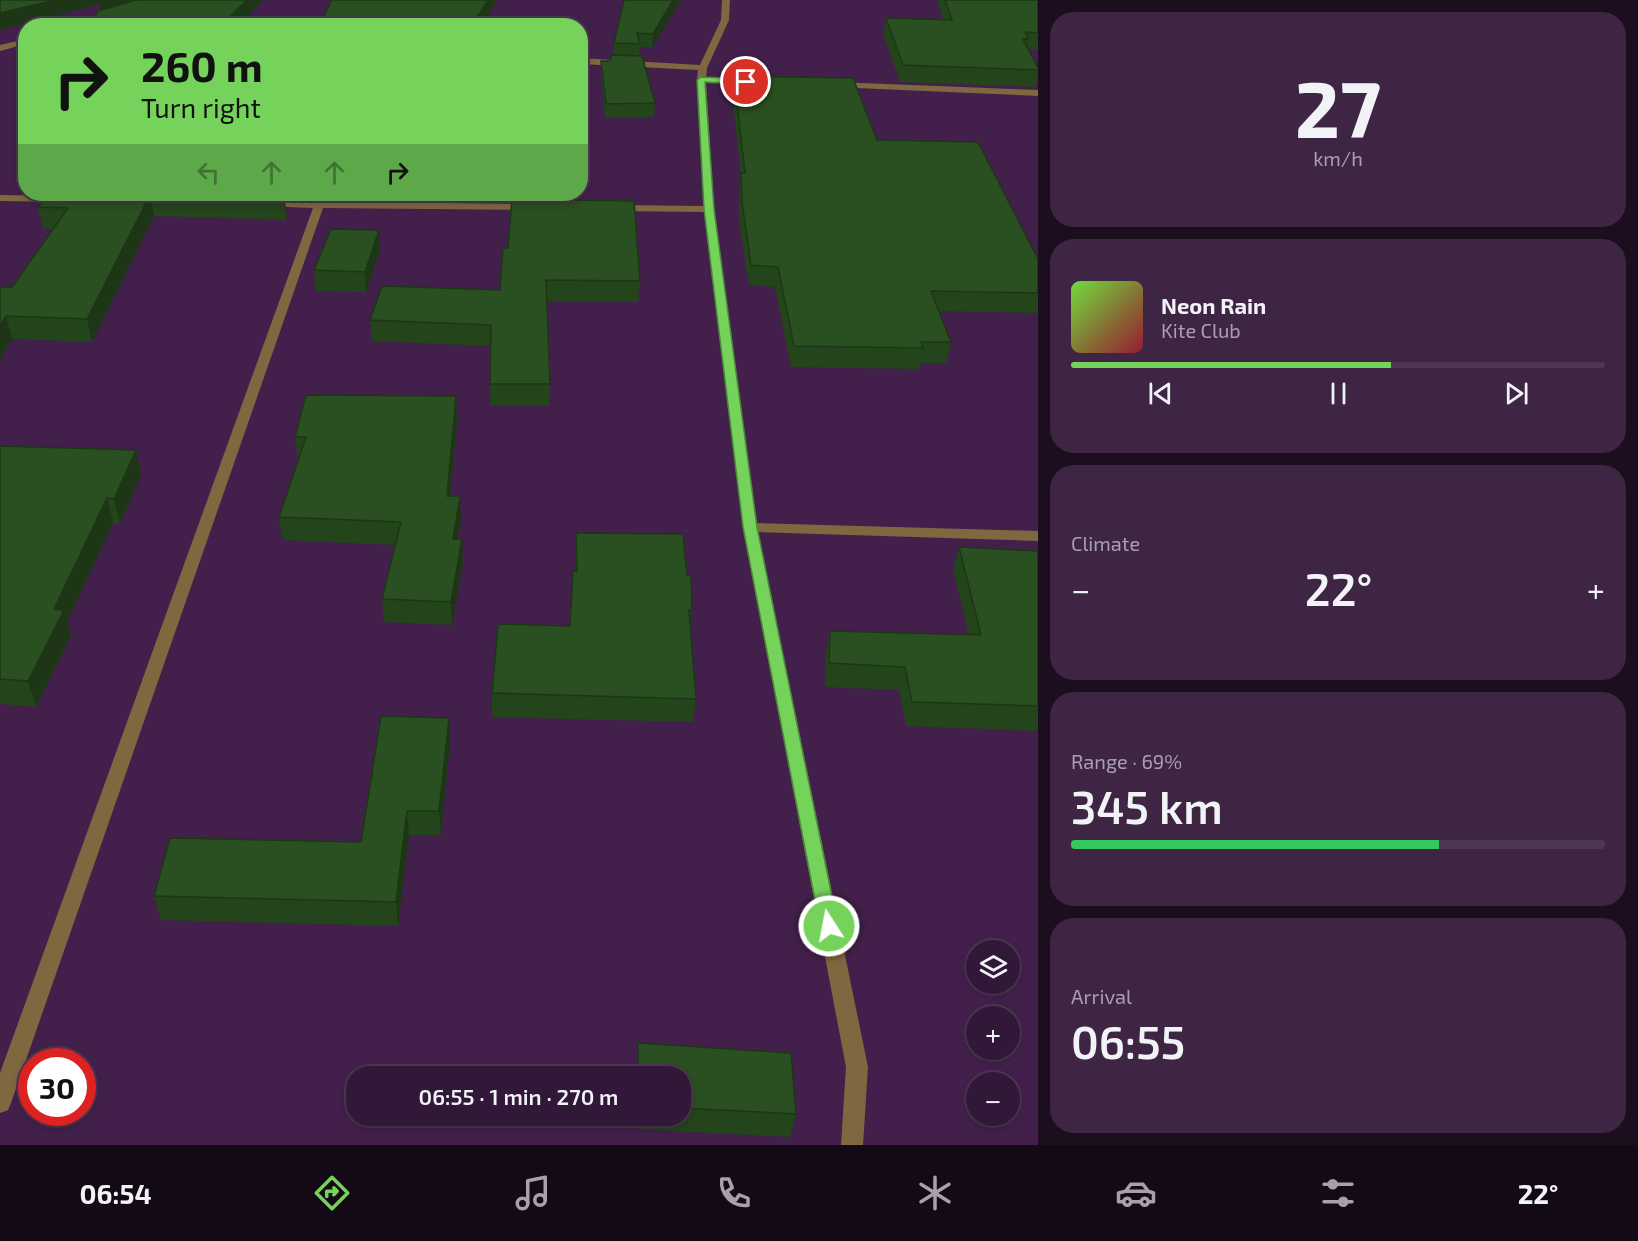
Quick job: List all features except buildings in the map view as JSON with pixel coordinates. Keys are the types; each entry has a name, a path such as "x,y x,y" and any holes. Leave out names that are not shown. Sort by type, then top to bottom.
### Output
{"street":[{"path":"726,0 725,20 702,74 709,209 750,527 857,1067 852,1145"},
{"path":"111,18 125,14"},
{"path":"0,50 18,44"},
{"path":"0,50 18,51"},
{"path":"588,62 759,82"},
{"path":"829,85 1038,93"},
{"path":"0,198 18,198"},
{"path":"261,203 544,207"},
{"path":"0,1102 319,205"},
{"path":"603,208 709,209"},
{"path":"750,527 1038,536"}],"route":[{"path":"746,82 701,80 709,209 750,527 829,926"}]}
